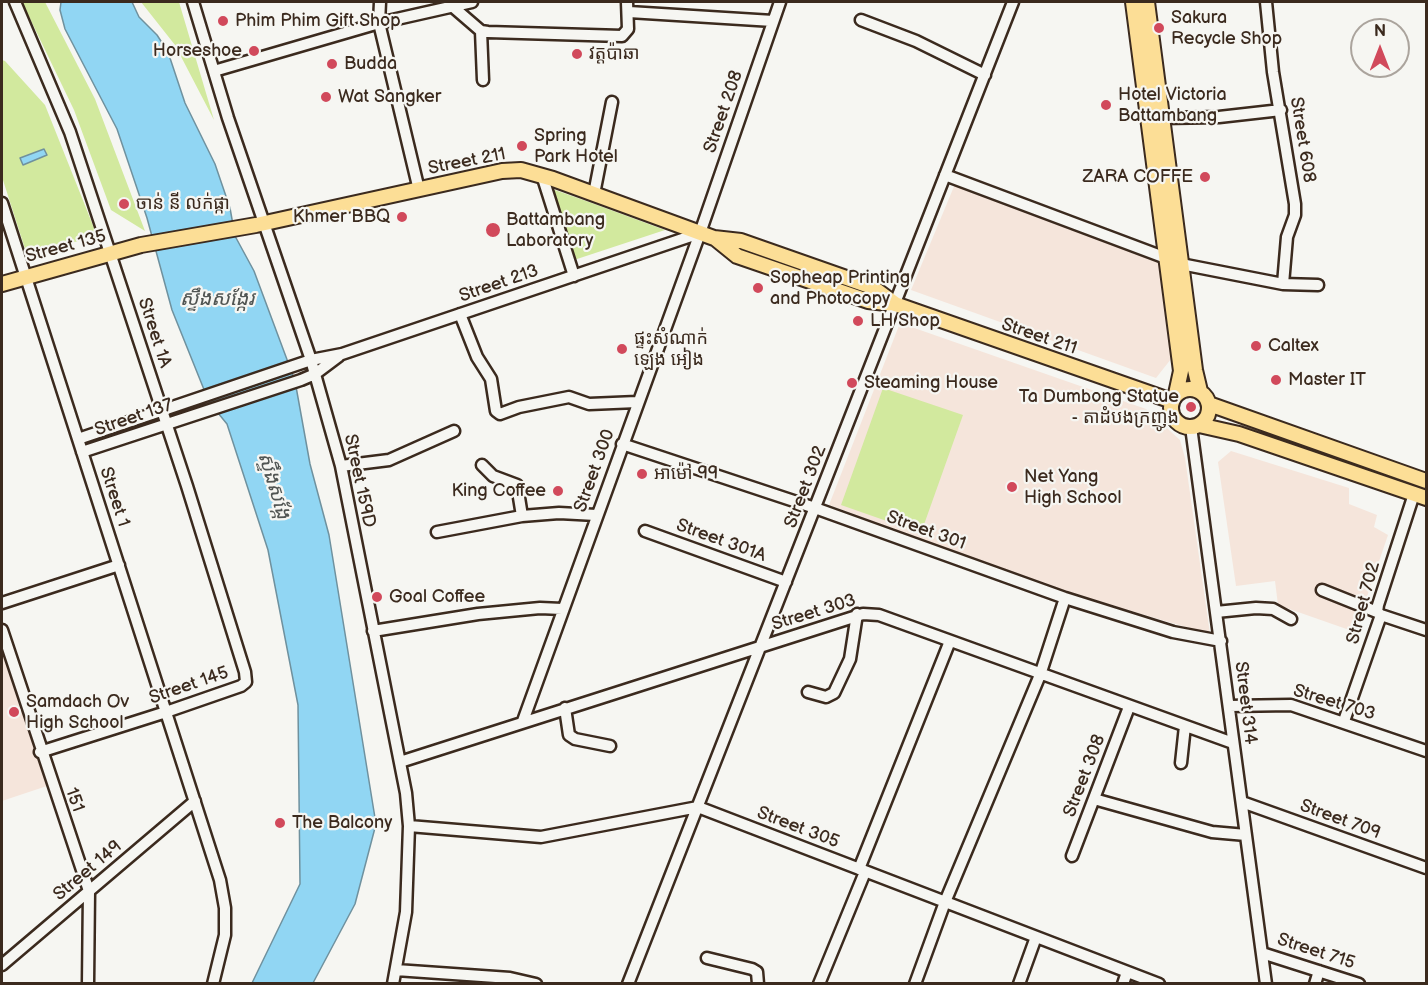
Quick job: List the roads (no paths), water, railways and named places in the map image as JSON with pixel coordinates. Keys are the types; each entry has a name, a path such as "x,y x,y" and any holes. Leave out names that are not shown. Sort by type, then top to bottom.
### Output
{"main road":[{"path":"1133,2 1181,371 1171,412 1176,421 1239,434 1420,496"},
{"path":"1147,2 1195,370 1200,391 1209,404 1426,481"},
{"name":"Street 211","path":"141,245 260,224 502,171 521,170 542,175 714,238 741,241 872,286 895,304 1174,398"},
{"name":"Street 135","path":"2,284 141,245"},
{"path":"1174,398 1190,388 1200,391"},
{"path":"1195,426 1208,414 1209,404"}],"street":[{"name":"Street 1A","path":"15,2 70,132 167,424 245,672 246,682"},
{"name":"Street 159D","path":"193,2 260,224 311,360 341,466 400,762 409,826 406,912 393,984"},
{"path":"380,2 379,23 419,190"},
{"path":"214,71 379,23 467,2"},
{"name":"Street 208","path":"700,233 780,2"},
{"name":"Street 302","path":"628,984 1012,2"},
{"name":"Street 608","path":"1266,2 1273,72 1295,204 1295,215 1287,237 1283,284"},
{"path":"452,6 481,31 622,36 628,29 628,7 773,21"},
{"path":"861,20 916,41 985,75"},
{"path":"481,31 483,80"},
{"path":"594,194 612,102"},
{"path":"1162,118 1219,117 1281,110"},
{"path":"542,175 574,276"},
{"path":"945,175 1166,258"},
{"name":"Street 1","path":"2,203 220,880 225,909 223,951 213,984"},
{"name":"Street 213","path":"162,410 311,360 342,354 700,233"},
{"name":"Street 300","path":"523,721 700,233"},
{"path":"1181,264 1283,284 1318,285"},
{"path":"460,314 477,357 491,379 496,411 500,414 519,407 569,397 589,404 637,402"},
{"name":"Street 213","path":"301,380 315,374 342,354"},
{"name":"Street 137","path":"82,452 301,380"},
{"name":"Street 137","path":"78,439 162,410"},
{"name":"Street 314","path":"1195,426 1216,612 1266,984"},
{"path":"341,466 389,460 454,431"},
{"name":"Street 301","path":"622,444 815,508 1065,598 1173,632 1221,641"},
{"path":"482,465 493,476 517,485 522,516"},
{"name":"Street 702","path":"1344,721 1420,496"},
{"path":"437,532 522,516 559,513 596,515"},
{"name":"Street 301A","path":"645,531 786,582"},
{"path":"2,603 119,565"},
{"path":"1322,590 1379,614 1426,630"},
{"path":"915,984 945,902 1040,675 1065,598"},
{"path":"373,630 478,614 540,608 562,609"},
{"path":"1216,612 1256,608 1273,609 1291,619"},
{"path":"808,692 826,698 834,693 850,658 857,614"},
{"name":"Street 303","path":"400,762 761,647 857,614 879,615 1233,743"},
{"name":"151","path":"2,630 40,752 88,891 88,984"},
{"path":"819,984 950,641"},
{"name":"Street 145","path":"40,752 166,712 241,686 246,682"},
{"name":"Street 703","path":"1229,706 1291,705 1344,721 1426,751"},
{"name":"Street 308","path":"1072,856 1129,707"},
{"path":"565,708 569,735 575,740 610,746"},
{"path":"1181,764 1185,726"},
{"path":"1094,800 1212,832 1246,835"},
{"name":"Street 149","path":"2,965 195,801"},
{"name":"Street 709","path":"1242,802 1426,868"},
{"path":"409,826 541,837 698,807"},
{"name":"Street 305","path":"698,807 1159,984"},
{"path":"1019,984 1036,937"},
{"name":"Street 715","path":"1262,953 1359,984"},
{"path":"707,958 752,969 757,972 758,984"},
{"path":"396,970 510,978 536,984"},
{"path":"1316,984 1319,971"},
{"path":"1122,984 1127,972"}],"water":[{"name":"ស្ទឹងសង្កែរ","path":"61,2 132,2 139,17 157,35 168,52 185,103 215,164 230,208 235,236 254,271 295,381 310,464 329,535 376,824 355,904 313,983 252,983 300,884 298,705 268,550 227,424 209,402 172,310 147,218 117,129 65,29 60,10"},
{"path":"44,149 47,155 23,165 20,158"}],"place":[{"name":"Phim Phim Gift Shop","path":"223,21"},
{"name":"Sakura Recycle Shop","path":"1159,28"},
{"name":"Horseshoe","path":"254,51"},
{"name":"វត្តប៉ាឆា","path":"577,54"},
{"name":"Budda","path":"332,64"},
{"name":"Wat Sangker","path":"326,97"},
{"name":"Hotel Victoria Battambang","path":"1106,105"},
{"name":"Spring Park Hotel","path":"522,146"},
{"name":"ZARA COFFE","path":"1205,177"},
{"name":"ចាន់ នី លក់ផ្កា","path":"124,204"},
{"name":"Khmer BBQ","path":"402,217"},
{"name":"Battambang Laboratory","path":"493,230"},
{"name":"Sopheap Printing and Photocopy","path":"758,288"},
{"name":"LH Shop","path":"858,321"},
{"name":"Caltex","path":"1256,346"},
{"name":"ផ្ទះសំណាក់ ឡេង អៀង","path":"622,349"},
{"name":"Master IT","path":"1276,380"},
{"name":"Steaming House","path":"852,383"},
{"name":"Ta Dumbong Statue - តាដំបងក្រញូង","path":"1191,407"},
{"name":"អាម៉ៅ 99","path":"642,474"},
{"name":"Net Yang High School","path":"1012,487"},
{"name":"King Coffee","path":"558,491"},
{"name":"Goal Coffee","path":"377,597"},
{"name":"Samdach Ov High School","path":"14,712"},
{"name":"The Balcony","path":"280,823"}],"water label":[{"name":"ស្ទឹងសង្កែ","path":"273,486"}]}
